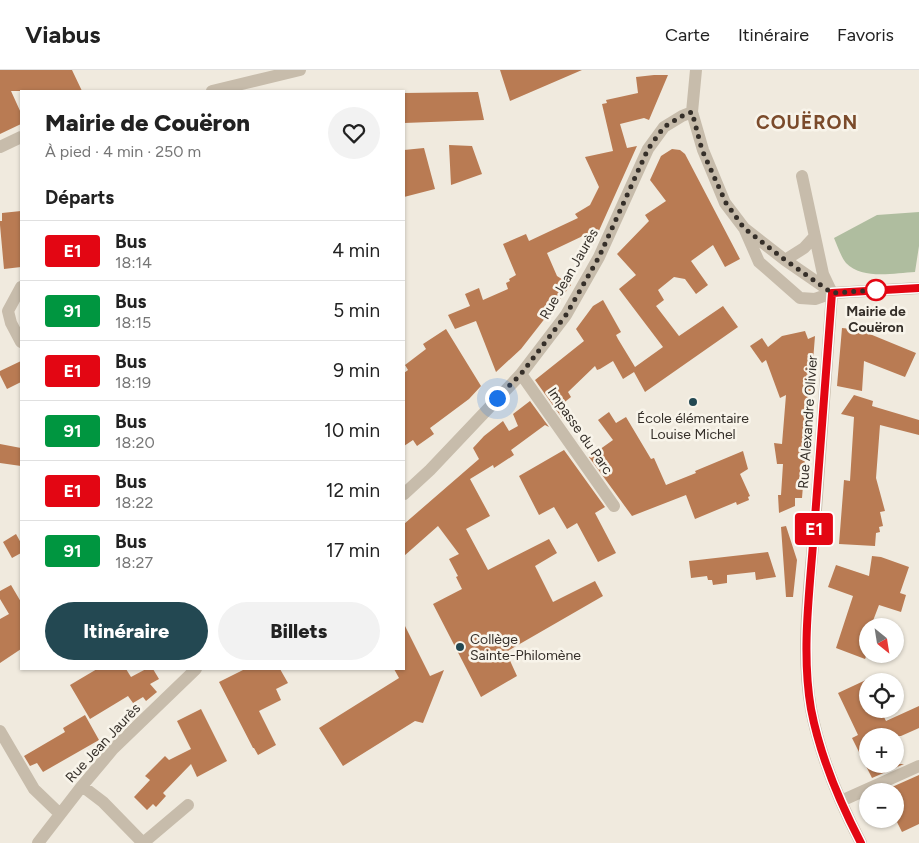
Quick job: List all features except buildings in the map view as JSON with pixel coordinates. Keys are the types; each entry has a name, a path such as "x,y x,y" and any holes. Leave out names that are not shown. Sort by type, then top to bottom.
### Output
{"street":[{"path":"216,90 300,70"},
{"path":"696,70 692,112 702,150 726,203 744,228 759,262 800,298 814,299 832,293 919,288"},
{"name":"Rue Jean Jaurès","path":"405,493 430,470 521,374 566,315 599,257 648,149 664,127 692,112"},
{"path":"0,148 20,138"},
{"path":"802,176 823,274 832,293"},
{"path":"744,228 832,293"},
{"path":"785,260 804,248 815,236"},
{"path":"20,289 8,311 20,340"},
{"name":"Rue Alexandre Olivier","path":"832,293 808,616 808,674 811,708 825,762 861,843"},
{"name":"Impasse du Parc","path":"521,374 614,506"},
{"name":"Rue Jean Jaurès","path":"38,843 113,749 195,670"},
{"path":"0,732 34,789 60,814"},
{"path":"841,801 919,766"},
{"path":"82,786 103,802 143,843 188,805"}],"green space":[{"path":"919,212 919,246 915,272 869,274 861,272 846,263 834,238 877,215"}],"bus line":[{"name":"E1","path":"861,843 837,793 825,762 811,708 808,674 808,616 832,293 919,288"}],"place":[{"name":"Mairie de Couëron","path":"876,290"},
{"name":"École élémentaire Louise Michel","path":"693,402"},
{"name":"Collège Sainte-Philomène","path":"460,647"}],"district":[{"name":"COUËRON","path":"807,122"}],"route":[{"path":"497,398 521,374 566,315 599,257 648,149 664,127 692,112 702,150 726,203 744,228 832,293 879,290 876,290"}]}
